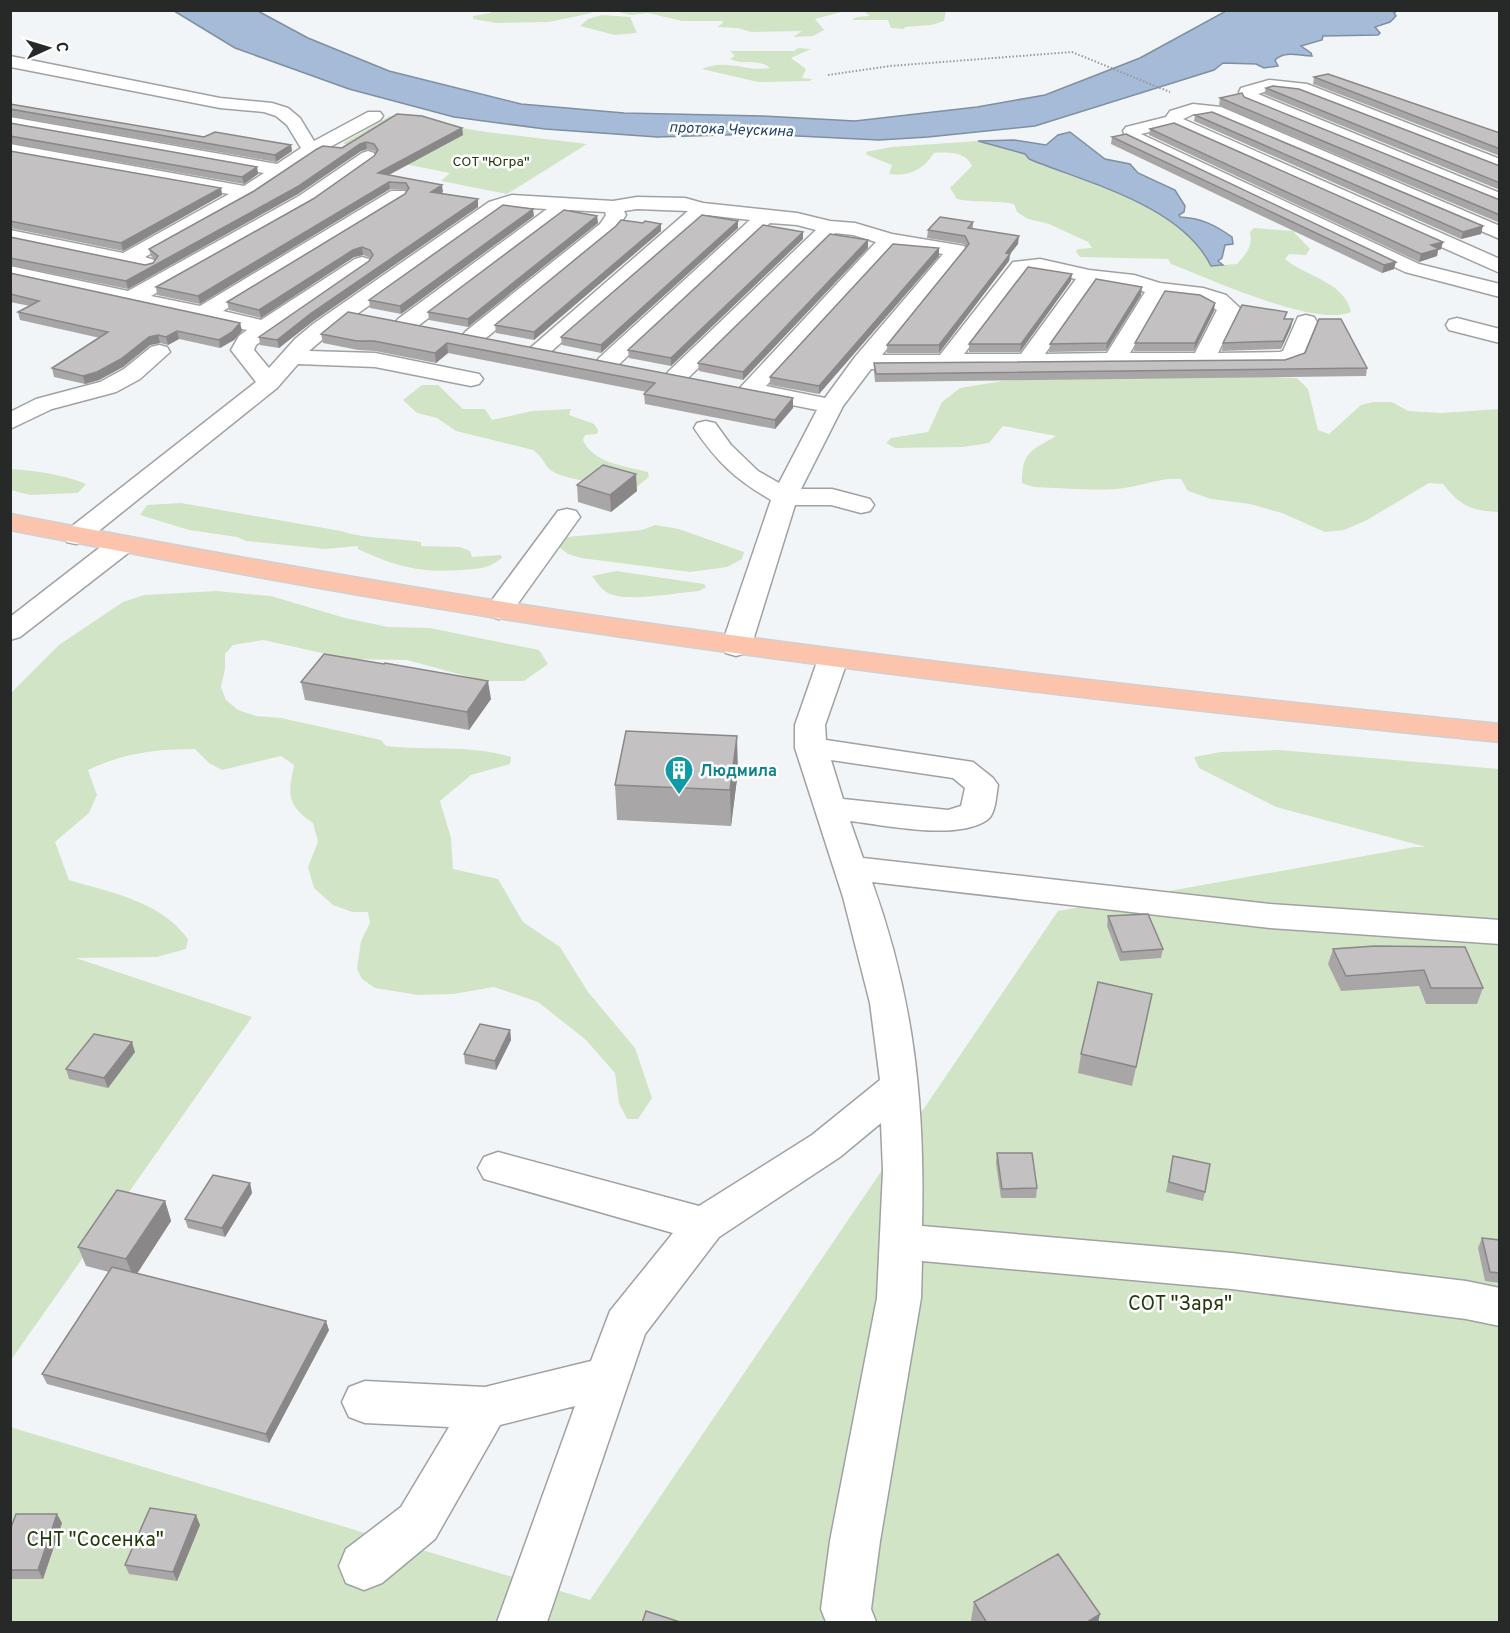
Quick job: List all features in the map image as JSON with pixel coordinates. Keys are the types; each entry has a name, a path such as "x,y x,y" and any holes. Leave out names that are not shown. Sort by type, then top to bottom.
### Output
{"main road":[{"path":"10,522 76,536 499,610 736,646 1132,695 1500,733"}],"lane":[{"path":"10,61 220,103 266,107 282,112 294,122 311,150"},
{"path":"1500,166 1301,88 1269,85 1247,92 1250,97 1500,200"},
{"path":"1173,121 1176,115 1193,109 1215,111 1500,233"},
{"path":"125,260 247,192 311,150 374,116"},
{"path":"1500,267 1173,121 1132,131 1133,137 1412,268 1500,291"},
{"path":"10,122 281,170"},
{"path":"10,149 247,192"},
{"path":"130,298 306,200 368,157"},
{"path":"203,314 398,195"},
{"path":"76,536 269,383 321,329 496,206 512,201 613,207 665,202 702,209 797,219 830,227 855,229 889,240 957,250 863,362 831,406 785,497 736,646"},
{"path":"389,321 565,205"},
{"path":"454,333 608,228 616,215 613,207"},
{"path":"521,346 702,209"},
{"path":"607,363 765,217"},
{"path":"654,372 688,378 830,227"},
{"path":"10,236 177,270"},
{"path":"831,406 740,388 889,240"},
{"path":"269,383 242,350 247,341 362,263"},
{"path":"946,362 1020,266 1040,264 1089,276 1134,281 1157,290 1203,294 1218,300 1229,308 1203,360"},
{"path":"10,272 265,327"},
{"path":"1028,361 1089,276"},
{"path":"1114,361 1157,290"},
{"path":"345,312 562,354"},
{"path":"863,362 1264,360 1293,355 1306,322"},
{"path":"1457,325 1500,336"},
{"path":"10,422 44,404 108,387 132,374 159,352"},
{"path":"292,357 375,360 471,379"},
{"path":"585,358 630,367"},
{"path":"706,428 722,450 749,476 785,497 832,497 861,505"},
{"path":"499,610 567,517"},
{"path":"10,631 122,544"},
{"path":"833,659 810,725 811,748 850,868 889,1003 900,1085 903,1171 899,1298 857,1529 846,1608 851,1623"},
{"path":"811,748 962,769 982,784 976,812 950,821 829,808"},
{"path":"850,868 1270,916 1500,932"},
{"path":"522,1623 626,1325 704,1225 826,1146 900,1085"},
{"path":"498,1168 704,1225"},
{"path":"901,1242 1232,1271 1466,1300 1500,1307"},
{"path":"364,1402 485,1408 609,1377"},
{"path":"364,1566 418,1522 485,1408"}],"path":[{"path":"828,75 890,66 1072,52 1215,111"}],"green space":[{"path":"589,10 592,13 549,22 496,23 473,19 473,16 491,13 491,11"},
{"path":"615,11 845,11 815,19 824,30 813,36 793,37 802,31 751,32 737,28 717,27 723,23 722,21 682,21 648,13 631,15"},
{"path":"864,11 946,11 944,21 904,29 891,28 888,20 852,20 856,17 870,16"},
{"path":"602,15 630,17 637,33 615,35 580,26 588,19"},
{"path":"798,48 811,49 791,58 806,69 802,78 812,79 810,81 758,82 702,69 719,65 770,68 761,63 730,59 735,56 730,51 794,51"},
{"name":"СОТ \"Югра\"","path":"390,116 486,132 587,144 507,194 441,181 450,173 379,159 343,143"},
{"path":"978,141 1025,154 1029,159 1104,187 1155,211 1196,245 1211,266 1237,264 1248,249 1251,241 1250,232 1254,228 1293,231 1310,249 1306,255 1289,254 1285,259 1333,286 1341,293 1351,312 1335,315 1288,308 1210,280 1171,264 1168,259 1080,257 1076,252 1078,249 1092,248 1088,242 1049,224 1028,219 1017,212 1014,204 957,199 950,188 972,166 961,155 934,153 915,171 896,175 889,174 892,165 867,155 866,152 891,147"},
{"path":"1237,376 1297,378 1308,389 1318,430 1329,434 1361,405 1373,402 1392,402 1408,411 1441,413 1499,409 1499,512 1474,509 1455,498 1443,484 1429,483 1367,520 1344,530 1325,532 1282,513 1250,504 1211,499 1188,491 1181,479 1166,479 1107,490 1033,487 1022,483 1026,458 1034,449 1056,436 1003,426 989,443 962,447 895,448 886,443 891,438 928,432 942,402 960,388 1003,381 1046,378"},
{"path":"422,385 438,385 463,409 485,409 492,420 532,411 571,409 569,415 594,424 598,430 597,434 585,435 583,440 594,454 620,465 648,472 649,477 634,489 579,480 559,474 549,469 533,450 456,431 437,418 417,413 403,400"},
{"path":"10,469 49,474 86,484 78,493 30,495 11,490"},
{"path":"181,503 361,536 411,540 421,542 421,546 460,547 470,551 472,557 501,555 502,558 493,564 479,568 434,571 397,564 358,549 358,546 325,549 246,541 237,537 189,530 140,515 147,505"},
{"path":"655,525 679,529 744,552 742,559 727,567 690,572 581,558 568,554 559,547 559,544 567,537 642,530"},
{"path":"616,571 704,584 706,587 699,591 667,595 622,597 607,592 592,576"},
{"path":"216,591 271,596 345,618 388,627 430,628 539,650 548,664 524,681 484,681 407,660 349,659 263,640 233,645 225,654 225,669 221,687 226,700 238,710 256,716 281,718 381,740 386,746 479,750 511,757 510,764 471,775 440,801 451,838 453,869 498,879 523,922 560,947 588,992 635,1048 652,1098 638,1119 627,1119 619,1103 615,1073 586,1040 538,1002 494,987 453,994 418,995 375,988 362,979 357,969 361,941 370,923 368,912 352,912 333,905 314,888 308,867 318,842 313,823 298,810 291,798 294,765 281,756 222,770 209,763 195,749 181,749 140,753 101,764 88,770 97,795 89,813 55,842 69,880 118,894 149,907 177,926 188,939 186,949 157,957 76,958 252,1017 11,1360 11,693 59,645 123,602 144,595"},
{"name":"СОТ \"Заря\"","path":"1279,750 1499,769 1499,1622 11,1622 10,1427 590,1600 1058,911 1414,847 1426,847 1276,807 1199,768 1194,757 1221,752"}],"water":[{"name":"протока Чеускина","path":"174,11 258,11 308,38 389,71 521,104 624,113 763,116 855,121 977,107 1045,95 1140,58 1226,11 1397,11 1394,13 1396,16 1390,22 1375,27 1380,33 1378,35 1323,36 1322,40 1301,46 1312,56 1283,55 1275,60 1278,66 1264,68 1256,64 1223,63 1214,70 1035,126 879,140 759,134 657,137 545,129 454,117 349,89 235,48"},
{"path":"1070,132 1105,159 1130,164 1138,173 1175,190 1185,206 1180,217 1207,223 1232,237 1233,244 1225,245 1222,258 1218,261 1223,265 1211,266 1197,245 1178,227 1156,212 1104,187 1029,159 1025,154 978,141 1014,140 1046,145 1058,135"}],"building":[{"path":"1328,74 1500,133 1500,149 1314,77"},
{"path":"1273,86 1299,89 1500,166 1500,183 1266,88"},
{"path":"1242,93 1244,97 1500,200 1500,215 1220,98"},
{"path":"10,104 204,137 215,132 291,145 275,155 10,109"},
{"path":"1212,112 1483,226 1463,232 1195,115"},
{"path":"397,114 422,116 462,128 378,173 442,185 431,192 478,199 310,314 277,340 259,337 369,261 373,255 370,250 362,247 353,250 259,310 227,302 405,194 409,188 406,183 389,182 198,296 156,287 313,199 374,156 378,150 374,144 366,142 360,144 297,187 126,281 10,258 10,237 145,265 153,263 158,256 149,249 254,191 317,149 323,146 342,148"},
{"path":"10,123 257,167 242,177 10,136"},
{"path":"1174,123 1443,242 1431,245 1439,249 1421,254 1150,129"},
{"path":"1126,134 1396,262 1384,265 1112,137"},
{"path":"10,151 221,188 121,243 10,221"},
{"path":"503,205 533,209 400,306 369,300"},
{"path":"564,210 597,216 468,319 428,312"},
{"path":"702,215 738,221 601,345 561,337"},
{"path":"940,217 973,222 968,228 1019,236 1006,253 1010,254 939,345 887,345 969,244 965,236 928,230"},
{"path":"621,220 661,224 534,332 495,325 616,226"},
{"path":"763,225 803,232 671,358 628,350"},
{"path":"830,234 868,240 743,372 698,363"},
{"path":"893,244 939,248 819,386 770,377"},
{"path":"1028,267 1072,274 1021,344 969,344"},
{"path":"10,273 240,323 232,332 219,340 177,331 166,337 158,335 149,337 121,359 97,372 83,376 52,368 108,332 18,312 39,301 10,294"},
{"path":"1096,279 1142,287 1107,343 1050,344"},
{"path":"1165,291 1200,295 1215,303 1195,343 1135,343"},
{"path":"1242,305 1287,312 1284,319 1293,319 1283,341 1223,343"},
{"path":"348,312 793,398 775,420 644,394 655,383 447,343 435,353 374,341 357,341 321,334"},
{"path":"1319,319 1341,319 1367,368 876,374 874,363 1285,360 1305,353"},
{"path":"603,465 636,474 610,495 577,485"},
{"path":"324,654 488,681 467,712 301,682"},
{"path":"626,731 737,736 730,790 615,785"},
{"path":"1148,914 1163,949 1122,952 1108,916"},
{"path":"1375,946 1465,947 1483,988 1431,988 1424,970 1346,976 1333,949"},
{"path":"1098,982 1152,994 1136,1067 1081,1054"},
{"path":"480,1024 510,1030 495,1061 464,1054"},
{"path":"94,1034 132,1042 104,1078 66,1069"},
{"path":"997,1153 1032,1153 1037,1188 1002,1189"},
{"path":"1173,1156 1210,1164 1205,1192 1169,1182"},
{"path":"213,1175 250,1183 222,1228 185,1219"},
{"path":"117,1190 165,1201 126,1259 78,1247"},
{"path":"1482,1238 1500,1240 1500,1273 1490,1272"},
{"path":"112,1267 326,1321 266,1434 42,1374"},
{"path":"150,1508 196,1515 173,1572 125,1565"},
{"path":"16,1514 57,1514 38,1570 10,1570 10,1530"},
{"path":"1058,1554 1100,1614 1086,1623 987,1623 974,1602"},
{"path":"646,1611 683,1623 642,1623"}],"place":[{"name":"Людмила","path":"679,796"}],"park label":[{"name":"СНТ \"Сосенка\"","path":"95,1539"}]}
